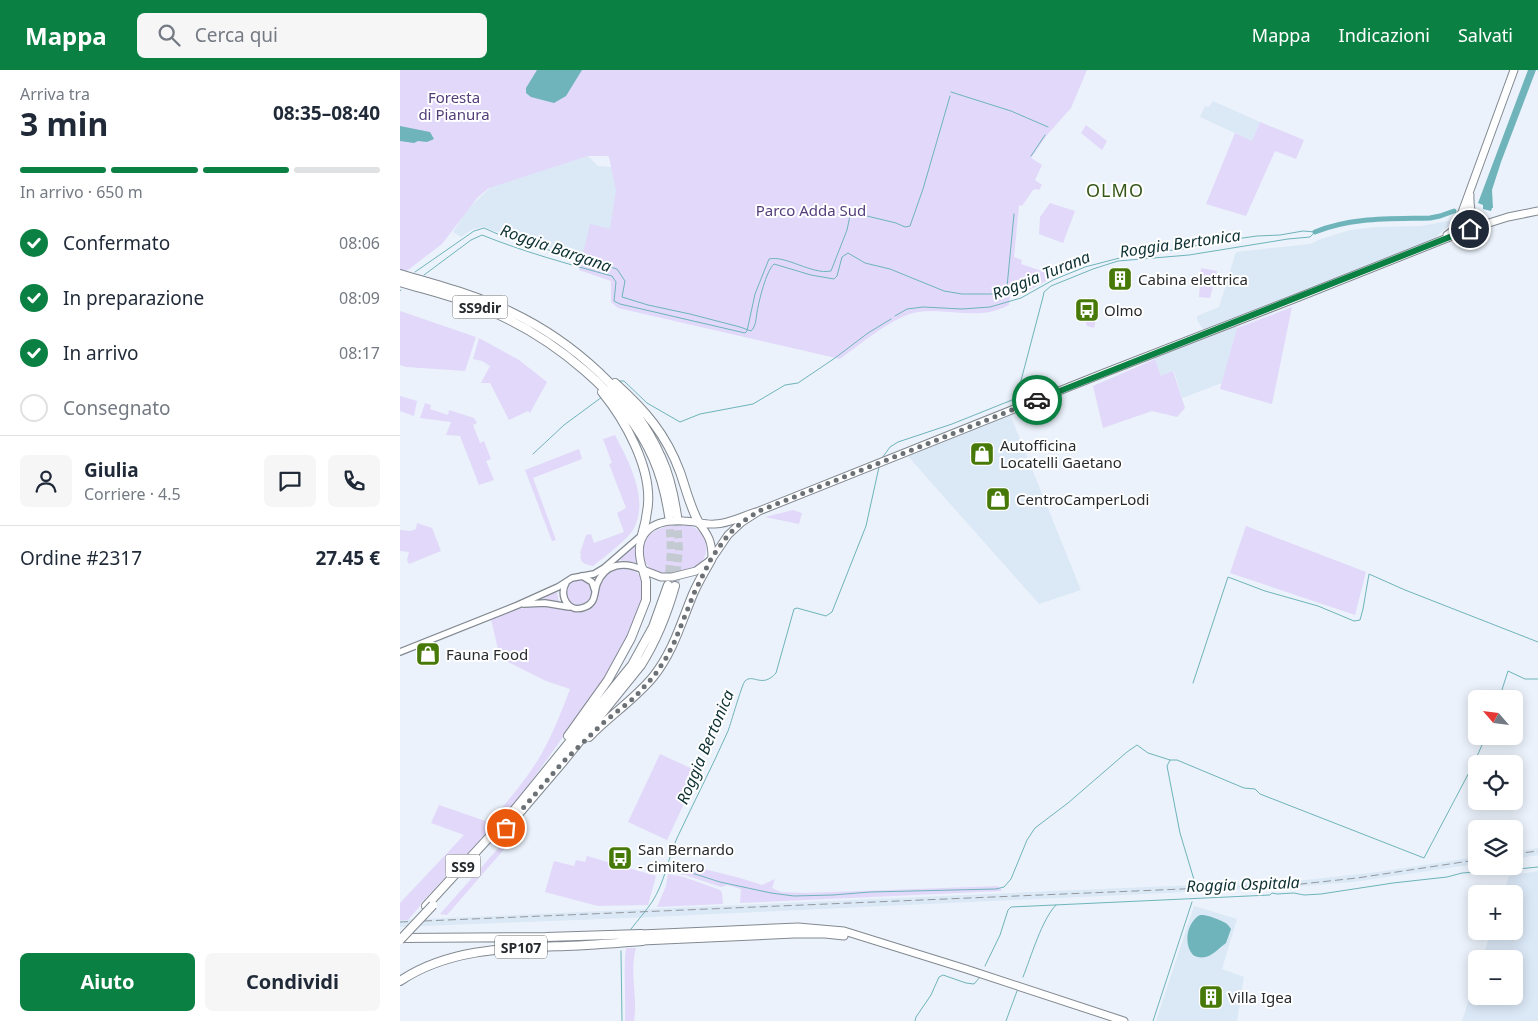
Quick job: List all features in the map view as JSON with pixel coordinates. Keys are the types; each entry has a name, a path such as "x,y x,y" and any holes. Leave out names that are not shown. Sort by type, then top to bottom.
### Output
{"highway":[{"name":"SS9dir","path":"400,274 470,295 512,312 553,336 581,357 620,394 652,438 666,470 675,500 673,516 653,456 641,434 614,398 582,368 545,340 504,317 476,305 400,282"},
{"path":"581,357 590,360 643,410 654,423 672,452 690,505 699,523"},
{"path":"582,368 587,377 615,410 640,459 648,494 642,535"},
{"path":"559,761 634,698 654,676 674,643 695,591 712,558"},
{"path":"559,761 566,738 608,680 631,638 646,600 646,581 643,570"},
{"path":"400,939 506,824 559,761 637,657 654,627 671,585"},
{"path":"400,933 429,906"},
{"name":"SP107","path":"400,939 641,938"},
{"name":"SP107","path":"400,981 432,965 479,951 641,938"}],"main road":[{"path":"1436,242 1454,230 1461,215 1514,70"},
{"path":"1470,189 1473,218 1470,229"},
{"path":"1471,209 1480,220 1489,222"},
{"path":"759,511 742,522 728,535 712,558 696,571 672,577 661,577 643,570 639,550 642,535 654,526 668,522 684,521 713,524 723,523 759,511 1436,242 1489,222 1538,211"},
{"path":"1461,215 1463,222 1470,229"},
{"path":"699,523 712,545 712,558"},
{"name":"SP107","path":"641,938 798,927 844,932 966,968 1124,1021"}],"street":[{"path":"400,652 518,606 572,578 594,574 604,568 642,535"},
{"path":"518,606 545,603 584,608 592,602 601,577 613,566 628,564 643,570"},
{"path":"582,576 592,582 595,593"},
{"path":"566,582 562,591 563,597 565,602 574,608"}],"shaded area":[{"path":"1213,101 1260,122 1252,141 1200,117 1205,106 1209,107"},
{"path":"588,156 598,166 626,168 616,267 511,237 484,227 473,229 461,237 453,232 468,209 492,186"},
{"path":"1453,220 1430,243 1299,293 1205,332 1197,320 1197,316 1219,307 1236,252 1310,244 1350,230 1376,227 1421,226"},
{"path":"1236,325 1237,328 1222,383 1182,398 1174,371 1161,376 1154,356"},
{"path":"1009,412 1081,590 1039,604 906,454"},
{"path":"1538,848 1538,855 1523,858 1523,850"},
{"path":"1468,858 1468,865 1353,882 1291,887 400,927 400,920 1305,880 1378,872"},
{"path":"1538,871 1538,1021 1462,1021 1468,1002 1468,1005 1523,1005 1523,950 1485,950 1488,940 1523,940 1523,885 1506,885 1509,876"},
{"path":"1194,906 1237,919 1222,969 1244,977 1237,1021 1156,1021"}],"green space":[{"name":"Parco Adda Sud","path":"400,70 1087,70 1071,108 1047,135 1031,158 1042,165 1035,180 1042,185 1039,190 1033,190 1022,206 1019,205 1014,257 1022,260 1021,264 1054,275 1054,277 1025,292 1010,296 1009,305 986,313 929,311 908,315 878,331 840,359 618,308 611,302 611,281 579,270 590,224 610,229 616,190 609,157 607,156 588,156 489,188 478,197 442,244 400,276"},
{"path":"1260,122 1304,140 1296,159 1275,151 1246,216 1206,204 1235,133 1252,141"},
{"path":"1086,125 1107,141 1102,150 1081,133"},
{"path":"1050,203 1075,211 1063,243 1039,234 1040,217"},
{"path":"1201,268 1217,271 1210,298 1199,297"},
{"path":"1292,307 1272,404 1220,389 1237,328"},
{"path":"400,311 476,337 465,371 400,365"},
{"path":"1087,315 1097,315 1094,328 1087,326 1085,320"},
{"path":"479,338 519,360 547,382 530,413 528,411 509,420 490,383 481,383 490,366 482,361 473,359"},
{"path":"1155,359 1161,376 1173,371 1185,408 1177,417 1152,411 1103,428 1093,386"},
{"path":"400,396 417,401 414,416 400,411"},
{"path":"425,403 431,405 430,409 448,415 449,410 474,418 477,423 473,425 480,443 484,441 491,459 486,461 494,480 479,485 460,436 446,435 451,422 420,418"},
{"path":"615,435 636,481 639,506 638,518 633,530 625,539 593,566 585,564 581,559 580,553 586,535 591,534 594,543 624,532 617,513 626,508 609,464 612,463 603,439"},
{"path":"579,449 582,459 533,478 556,540 552,541 525,470"},
{"path":"793,510 802,513 799,524 765,517"},
{"path":"417,523 432,528 441,551 409,564 407,560 409,552 400,551 400,530 411,531 416,529"},
{"path":"685,524 702,534 706,546 704,558 692,568 672,573 660,573 649,568 643,558 643,546 650,535 662,528"},
{"path":"1246,526 1366,572 1355,615 1230,573"},
{"path":"635,544 636,564 617,560"},
{"path":"620,567 636,572 642,580 643,596 637,617 626,640 613,664 582,711 524,791 503,818 495,816 526,778 542,753 570,689 546,681 500,658 491,619 515,610 534,606 560,607 576,612 586,611 595,602 604,577 610,571"},
{"path":"578,579 587,583 591,592 587,601 578,605 569,601 565,592 569,583"},
{"path":"557,592 559,602 542,599 543,598"},
{"path":"660,754 699,772 667,840 628,822"},
{"path":"439,805 497,825 421,903 408,920 400,920 400,903 464,835 431,823"},
{"path":"510,835 514,838 447,915 440,914"},
{"path":"587,856 656,876 648,905 598,906 545,892 554,861 574,866 576,860 585,862"},
{"path":"672,863 688,868 696,867 762,885 775,879 772,888 781,892 805,893 998,886 1002,891 740,903 741,889 727,885 721,887 685,875 669,873"},
{"path":"668,874 684,877 720,890 723,904 657,907 666,886"},
{"path":"626,948 636,948 633,966 634,1021 625,1021"}],"water":[{"path":"537,70 582,70 566,96 554,103 531,97 526,93 526,88"},
{"path":"1528,70 1536,70 1492,190 1493,208 1491,211 1483,209 1483,205 1478,203"},
{"path":"400,126 430,132 434,139 427,142 418,141 414,143 400,141"},
{"path":"1200,915 1209,916 1223,922 1231,929 1226,943 1207,957 1193,955 1187,939 1189,928"}],"waterway":[{"name":"Roggia Bargana","path":"951,92 1011,111 1048,127"},
{"name":"Roggia Bargana","path":"424,275 471,240 482,235 530,252 612,276 616,282 614,301 620,304 745,333 755,294 769,259 783,260 816,270 831,271 853,209 867,216 905,227 910,226 923,189 950,96"},
{"path":"1031,156 1045,135"},
{"path":"1315,232 1357,221 1430,218 1454,211"},
{"path":"415,272 474,231 484,228 509,239 617,269 625,281 622,297 751,331 755,325 759,301 766,279 774,264 811,275 834,279 837,276 842,257 848,253 865,263 890,269 944,291 962,294 1001,294 1007,287 1014,214"},
{"name":"Roggia Turana","path":"895,316 907,309 923,307 962,309 990,307 1021,298 1053,280 1085,267 1131,255 1152,251 1179,250 1206,243 1257,236 1303,231 1315,232"},
{"name":"Roggia Bertonica","path":"882,458 890,447 898,442 952,424 1012,400 1018,392 1044,292 1051,286 1118,261 1189,255 1310,237 1315,232"},
{"name":"Roggia Turana","path":"619,381 624,381 647,403 680,422 700,414 753,404 785,385 798,383 868,333 891,319"},
{"name":"Roggia Turana","path":"533,454 564,425 602,397"},
{"name":"Roggia Bertonica","path":"631,929 652,902 660,886 677,838 728,731 745,681 748,679 766,680 776,673 794,609 797,608 826,616 832,612 866,526 879,467"},
{"name":"Roggia Ospitala","path":"1193,683 1228,577 1265,591 1318,606 1354,621 1360,620 1369,574 1538,642"},
{"path":"1502,690 1508,671 1525,679 1538,679"},
{"path":"668,864 720,882 794,896 996,889 1004,887 1011,879 1027,840 1035,828 1068,803 1127,752 1137,745 1148,753 1170,760"},
{"path":"1195,883 1180,833 1167,766 1170,760 1177,760 1244,788 1255,789 1260,794 1424,858 1482,745"},
{"name":"Roggia Ospitala","path":"985,966 1000,935 1008,910 1011,907 1270,895 1272,893 1321,894 1447,877 1462,873 1476,872 1484,874 1538,867"},
{"path":"1153,1021 1192,902"},
{"path":"1023,977 1046,919 1056,905"},
{"name":"Roggia Bertonica","path":"621,951 622,1021"},
{"name":"Roggia Ospitala","path":"915,1021 931,995 939,977 943,975 974,984 980,977"},
{"path":"1006,1021 1017,991"}],"tunnel":[{"path":"668,585 671,551 669,516"},
{"path":"675,586 679,550 677,516"}],"railway":[{"path":"1523,853 1538,851"},
{"path":"400,922 1301,884 1357,878 1468,861"}],"way so far":[{"path":"506,828 562,763 603,723 634,698 654,676 674,643 695,591 712,557 728,535 742,522 759,511 1037,400"}],"place":[{"name":"Cabina elettrica","path":"1120,279"},
{"name":"Olmo","path":"1087,310"},
{"name":"Autofficina Locatelli Gaetano","path":"982,454"},
{"name":"CentroCamperLodi","path":"998,499"},
{"name":"Fauna Food","path":"428,654"},
{"name":"San Bernardo - cimitero","path":"620,858"},
{"name":"Villa Igea","path":"1211,997"}],"district":[{"name":"OLMO","path":"1115,190"}],"route":[{"path":"1037,400 1470,229"}],"park label":[{"name":"Foresta di Pianura","path":"454,106"}]}
